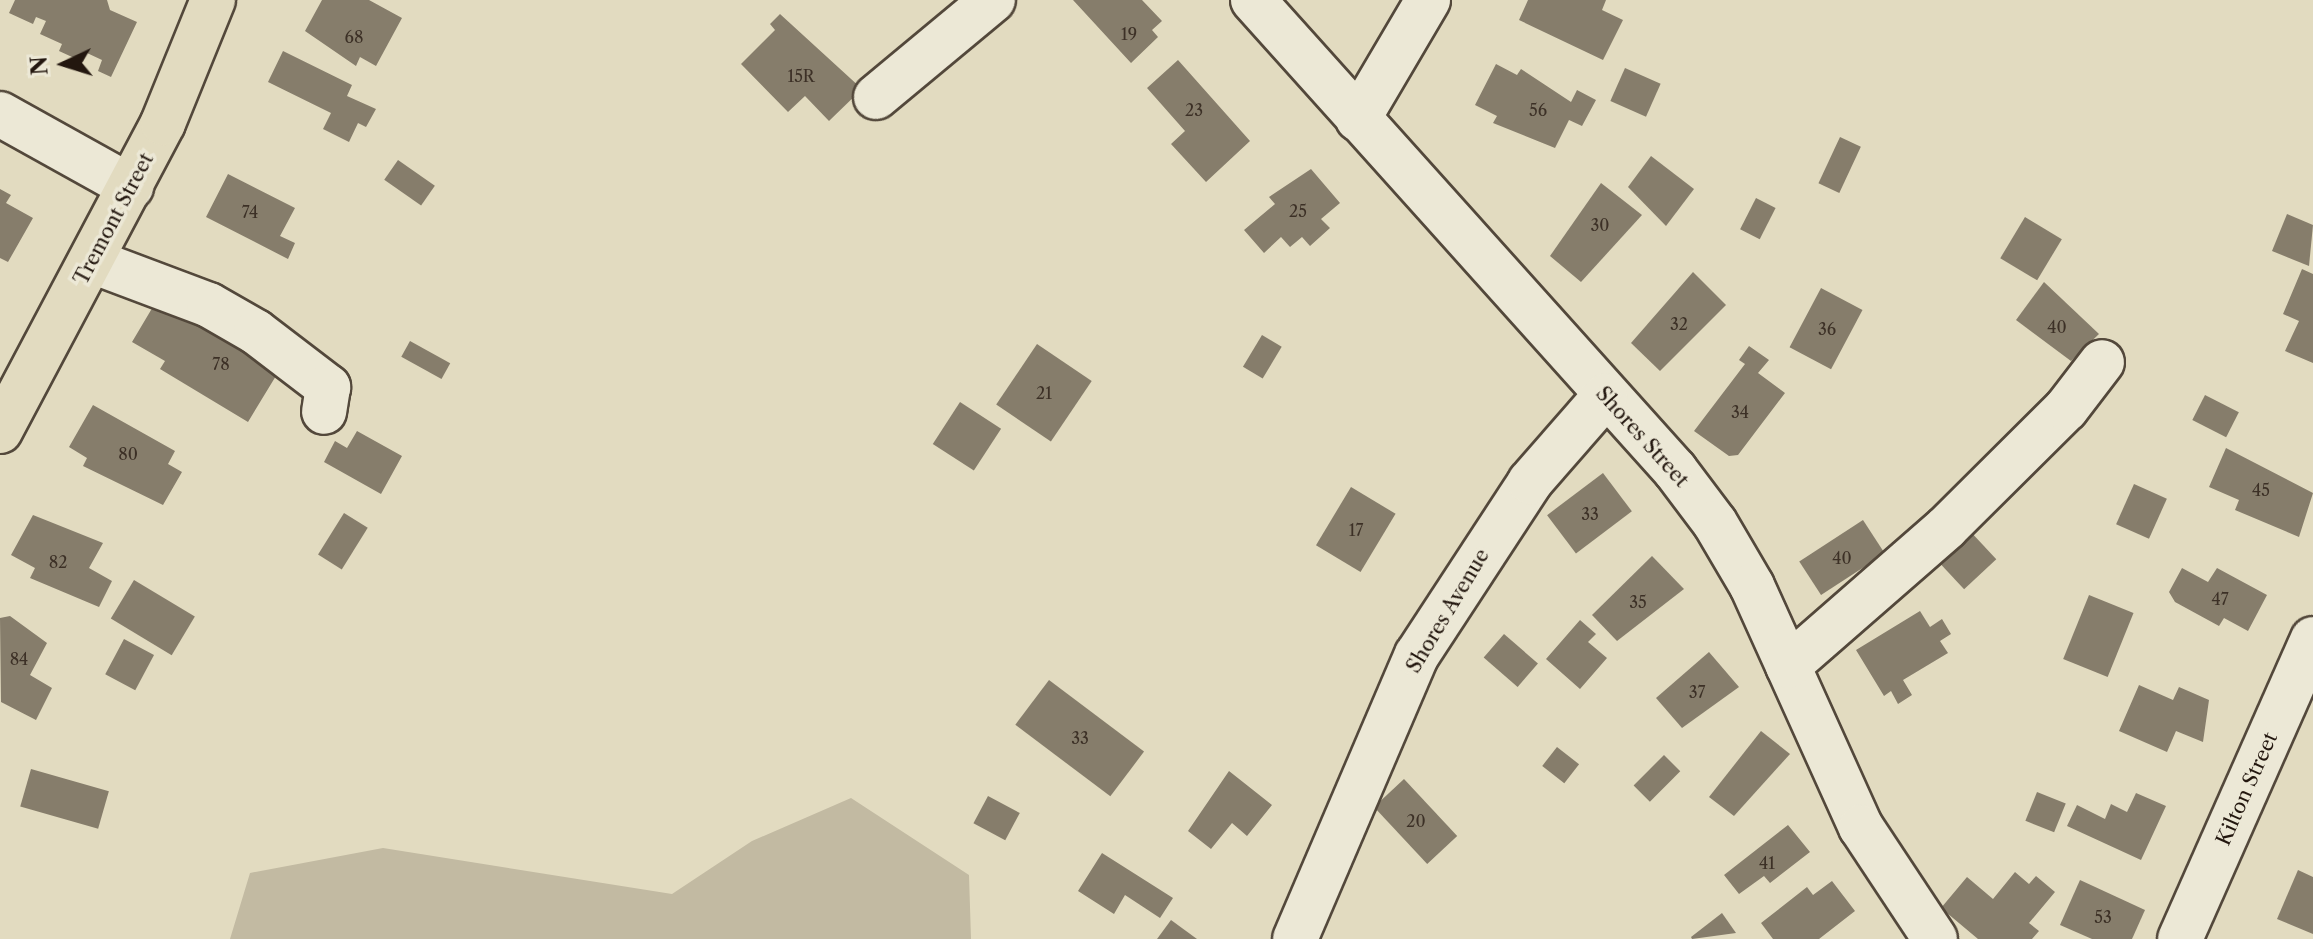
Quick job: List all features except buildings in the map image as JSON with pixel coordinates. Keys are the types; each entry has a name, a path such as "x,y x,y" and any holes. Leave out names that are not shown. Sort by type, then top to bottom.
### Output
{"main road":[{"name":"Tremont Street","path":"0,431 131,187 213,0"}],"street":[{"path":"876,97 993,0"},
{"name":"Shores Street","path":"1253,0 1715,523 1788,666 1861,827 1935,939"},
{"path":"1358,119 1428,0"},
{"path":"0,114 131,187"},
{"path":"92,261 209,305 256,332 328,387 324,412"},
{"path":"1788,666 1946,528 2102,362"},
{"name":"Shores Avenue","path":"1295,939 1417,655 1530,482 1605,396"},
{"name":"Kilton Street","path":"2180,939 2313,639"}],"shaded area":[{"path":"851,798 969,875 971,939 230,939 250,873 383,848 672,894 752,841"}]}
